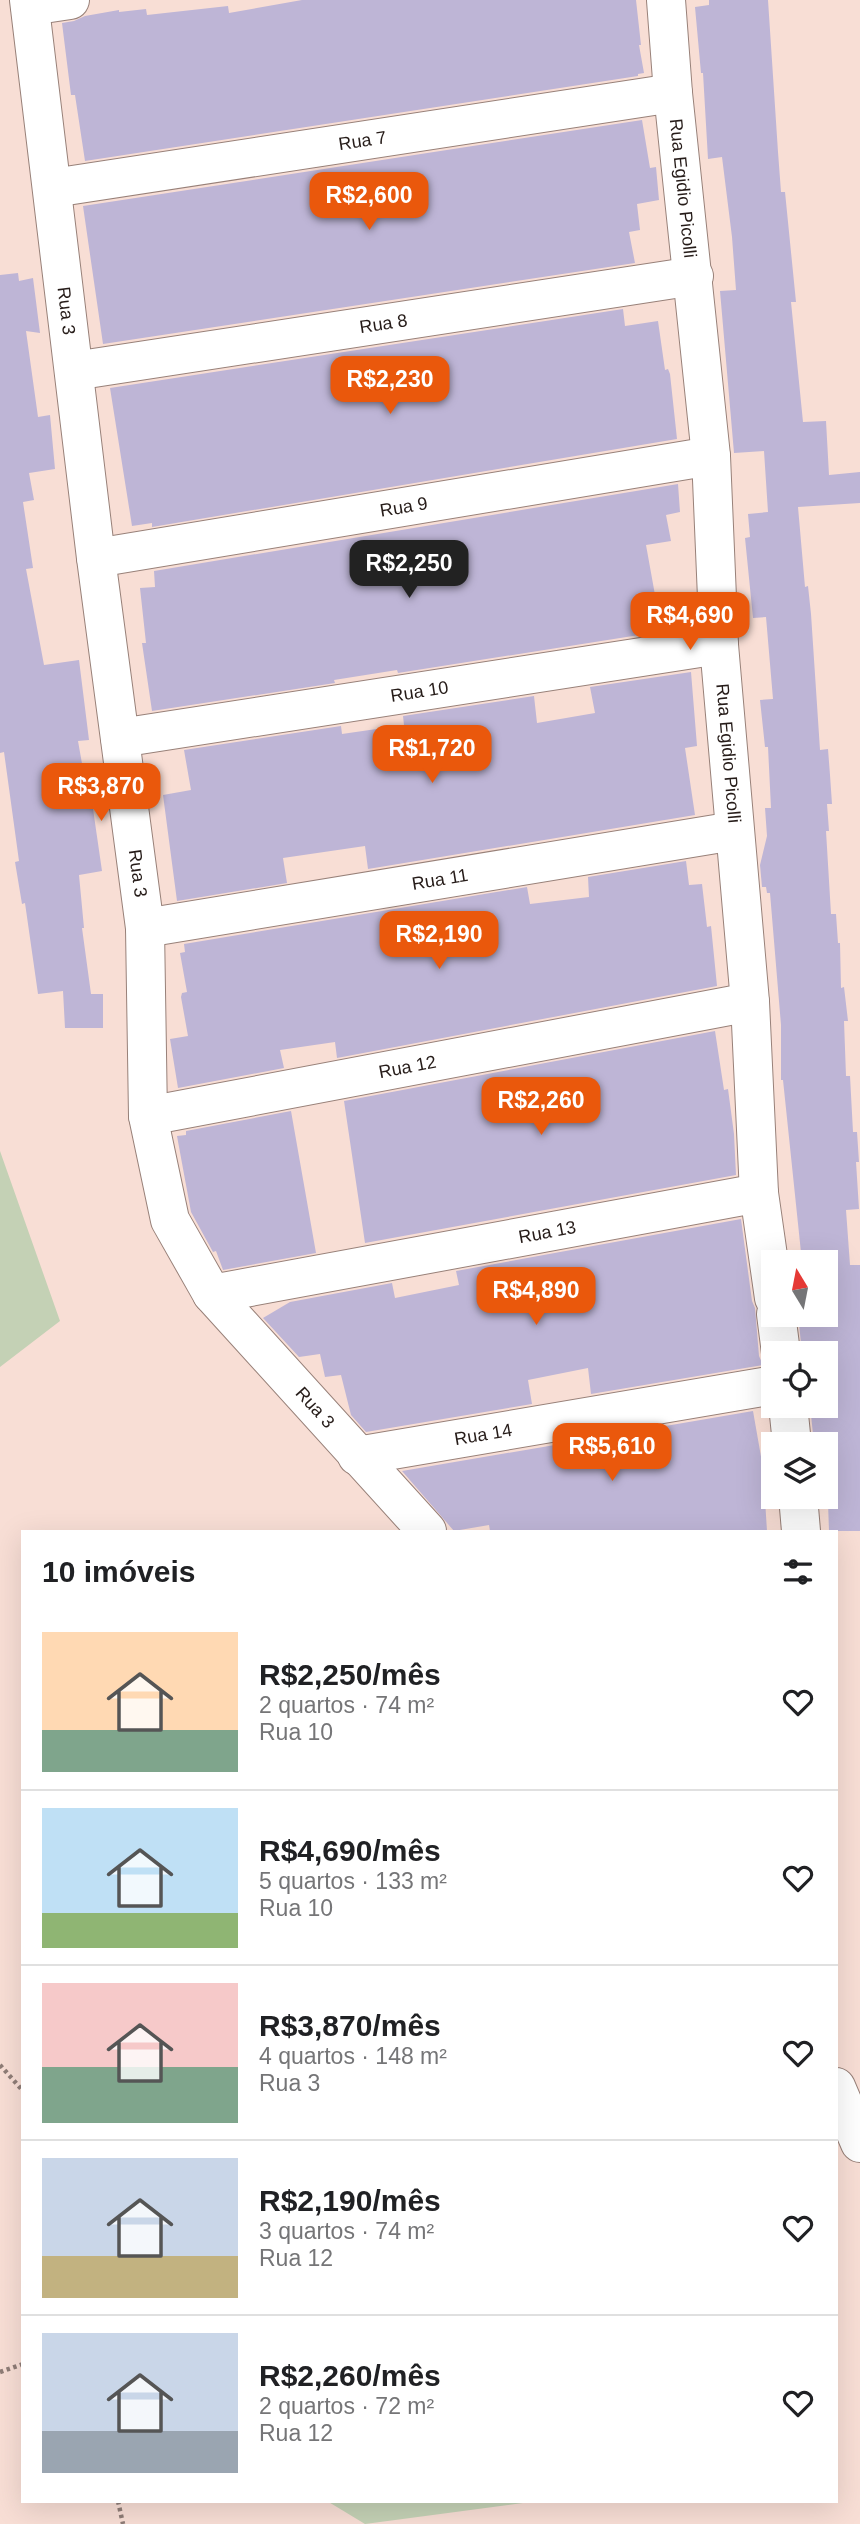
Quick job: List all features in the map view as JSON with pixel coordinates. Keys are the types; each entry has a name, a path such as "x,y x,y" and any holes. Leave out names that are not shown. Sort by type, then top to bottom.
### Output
{"street":[{"path":"30,3 69,0"},
{"name":"Rua Egidio Picolli","path":"666,0 673,93 711,456 719,645 750,1002 759,1193 767,1250"},
{"name":"Rua 3","path":"30,3 96,558 145,928 148,1116 170,1220 212,1294 426,1530"},
{"name":"Rua 7","path":"53,188 673,93"},
{"name":"Rua 8","path":"74,371 694,276"},
{"name":"Rua 9","path":"96,558 711,456"},
{"name":"Rua 10","path":"120,738 719,645"},
{"name":"Rua 11","path":"145,928 734,831"},
{"name":"Rua 12","path":"148,1116 750,1002"},
{"name":"Rua 13","path":"212,1294 759,1193"},
{"name":"Rua 14","path":"357,1456 761,1387"},
{"path":"799,1509 801,1530"},
{"path":"838,2092 860,2143"}],"path":[{"path":"0,2065 21,2089"},
{"path":"0,2372 21,2365"},
{"path":"118,2503 123,2524"}],"green space":[{"path":"0,1151 60,1321 0,1367"},
{"path":"330,2503 523,2503 365,2524"}],"building":[{"path":"302,0 636,0 644,73 85,161 75,95 71,95 62,23 119,10 146,9 147,15 228,6 229,13"},
{"path":"709,0 768,0 781,192 785,192 796,302 791,302 803,422 826,421 829,475 860,472 860,503 798,507 805,587 808,586 811,614 820,750 828,749 832,804 827,804 829,831 826,831 831,914 836,914 840,943 841,988 844,987 848,1021 844,1021 846,1076 850,1076 853,1132 857,1132 859,1162 856,1162 859,1209 846,1210 850,1265 860,1265 860,1531 829,1530 828,1509 838,1509 838,1432 813,1432 811,1418 838,1418 838,1341 801,1341 799,1327 838,1327 838,1250 801,1250 781,1080 781,1025 770,893 767,893 766,887 762,887 760,865 767,836 765,808 771,808 768,747 765,747 760,700 773,699 766,617 753,618 745,538 750,537 748,514 768,512 764,451 734,453 720,291 736,290 732,237 722,157 708,159 703,73 695,7 709,5"},
{"path":"642,120 650,168 656,167 659,200 637,204 640,230 629,232 635,263 103,344 83,206"},
{"path":"18,273 19,281 33,278 40,333 26,331 38,417 50,415 55,469 29,473 34,500 23,502 33,568 26,569 44,665 79,660 89,740 78,741 89,803 92,802 102,871 79,875 82,928 91,994 103,994 103,1028 65,1028 63,991 38,994 25,903 22,904 15,862 19,861 4,752 0,753 0,275"},
{"path":"623,309 625,326 658,321 665,370 668,369 670,374 677,439 152,527 152,523 132,526 110,388"},
{"path":"678,484 680,512 666,515 671,541 646,545 657,606 695,601 696,626 398,673 397,670 334,680 335,683 152,711 142,643 146,643 140,588 155,587 154,571"},
{"path":"691,672 697,746 685,748 695,815 368,869 365,846 283,858 287,883 177,901 163,795 191,790 184,750 341,726 342,734 404,725 403,716 534,696 537,723 595,713 590,687"},
{"path":"686,861 689,885 702,884 707,927 711,926 717,986 337,1058 335,1042 280,1050 284,1068 178,1088 170,1039 188,1036 181,997 182,993 187,992 180,953 185,952 184,944 527,887 530,904 589,897 588,877"},
{"path":"715,1031 724,1090 728,1089 736,1175 365,1243 344,1101"},
{"path":"291,1111 316,1253 223,1270 216,1251 213,1252 191,1212 177,1136 186,1135 186,1131"},
{"path":"741,1219 761,1365 591,1394 588,1368 528,1380 532,1404 366,1432 351,1415 341,1375 325,1377 320,1354 299,1357 263,1318 290,1302 392,1283 395,1298 459,1285 456,1271"},
{"path":"753,1411 761,1457 761,1509 766,1509 767,1530 490,1530 489,1525 453,1530 402,1471"}]}
